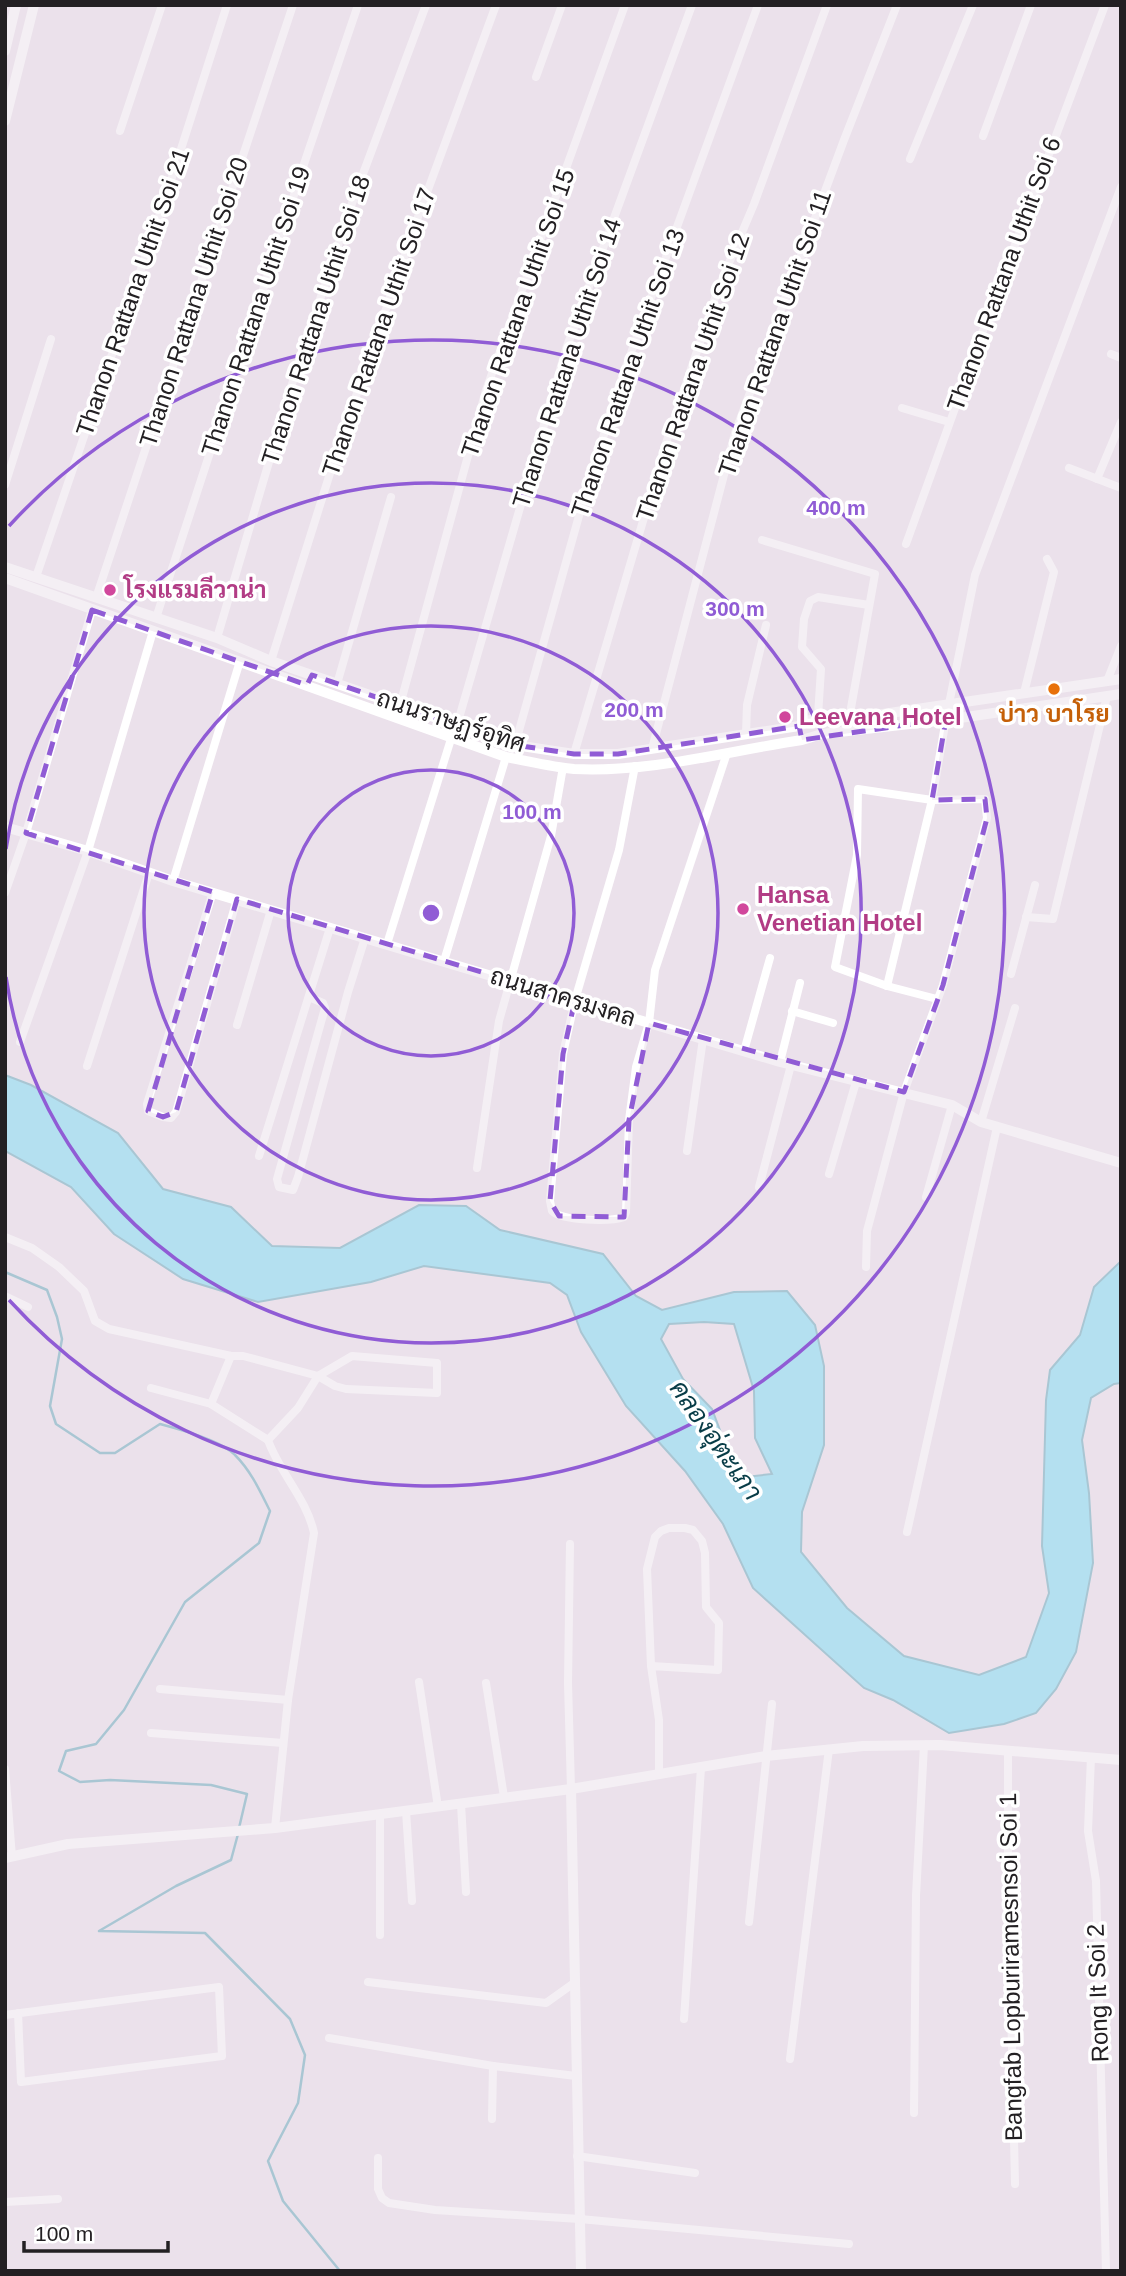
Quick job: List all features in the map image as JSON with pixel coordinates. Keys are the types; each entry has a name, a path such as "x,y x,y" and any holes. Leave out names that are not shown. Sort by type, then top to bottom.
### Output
{"street":[{"path":"5,51 16,5"},
{"path":"5,121 34,5"},
{"path":"120,131 162,5"},
{"name":"Thanon Rattana Uthit Soi 21","path":"36,578 166,196 227,5"},
{"name":"Thanon Rattana Uthit Soi 20","path":"96,598 293,5"},
{"name":"Thanon Rattana Uthit Soi 19","path":"156,618 358,5"},
{"name":"Thanon Rattana Uthit Soi 18","path":"217,638 292,384 351,206 426,5"},
{"name":"Thanon Rattana Uthit Soi 17","path":"271,661 337,452 410,237 496,5"},
{"path":"537,76 562,5"},
{"name":"Thanon Rattana Uthit Soi 15","path":"400,705 486,390 625,5"},
{"name":"Thanon Rattana Uthit Soi 14","path":"457,725 566,349 692,5"},
{"name":"Thanon Rattana Uthit Soi 13","path":"514,745 582,505 620,383 758,5"},
{"name":"Thanon Rattana Uthit Soi 12","path":"574,754 671,427 718,289 754,204 828,5"},
{"name":"Thanon Rattana Uthit Soi 11","path":"652,749 735,433 839,152 897,5"},
{"path":"910,159 973,5"},
{"path":"982,136 1031,5"},
{"name":"Thanon Rattana Uthit Soi 6","path":"906,544 1105,5"},
{"path":"949,704 975,575 1121,187"},
{"path":"5,485 51,339"},
{"path":"1111,354 1121,358"},
{"path":"902,408 949,422"},
{"path":"1097,479 1121,422"},
{"path":"1069,468 1121,488"},
{"path":"337,684 391,498"},
{"path":"762,540 875,574 849,719"},
{"path":"1024,694 1054,572 1047,559"},
{"name":"ถนนราษฏร์อุทิศ","path":"5,567 217,638 309,680 450,738 506,757 564,767 635,766 727,753 822,734 1121,694"},
{"name":"ถนนราษฏร์อุทิศ","path":"5,578 240,661 309,680 337,684 514,745 574,754 618,754 799,726 818,716"},
{"path":"869,605 818,597 810,601 804,619 802,647 821,669 818,716 849,719 1121,679"},
{"path":"5,893 26,833 92,610"},
{"path":"746,734 747,705 766,625"},
{"path":"20,1042 88,851 153,631"},
{"path":"1107,681 1121,646"},
{"path":"173,881 240,661"},
{"path":"1026,917 1053,919 1107,696"},
{"path":"887,986 932,800 946,719"},
{"path":"799,726 802,740"},
{"path":"387,944 450,738"},
{"path":"635,766 619,850 575,1000 563,1054 550,1201 552,1211 559,1216 608,1221 624,1217 626,1212 629,1120 636,1067 649,1023 655,970 727,753"},
{"path":"444,961 506,757"},
{"path":"477,1168 499,1021 508,981 551,836 564,767"},
{"path":"866,1267 867,1231 904,1092 937,999 956,938 987,818 985,799 932,800 858,789 857,855 835,967 887,986 937,999"},
{"name":"ถนนสาครมงคล","path":"5,827 88,851 173,881 779,1062 953,1105 981,1122 1121,1163"},
{"path":"87,1066 149,873"},
{"path":"1010,974 1035,885"},
{"path":"213,892 147,1104 148,1111 163,1117 171,1118 176,1112 237,899"},
{"path":"237,1025 271,910"},
{"path":"259,1156 330,928"},
{"path":"309,997 323,1003 325,1008 277,1179 279,1187 288,1190 293,1190 298,1177 365,938"},
{"path":"744,1051 770,958"},
{"path":"779,1062 800,983"},
{"path":"981,1122 1015,1008"},
{"path":"792,1011 834,1023"},
{"path":"687,1151 703,1039"},
{"path":"759,1187 791,1065"},
{"path":"829,1174 856,1082"},
{"path":"926,1197 953,1105"},
{"path":"907,1532 998,1127"},
{"path":"5,1237 32,1248 59,1267 84,1291 94,1321 109,1329 231,1356 243,1356 317,1376 335,1387 346,1389 437,1393 437,1363 352,1356 317,1376 298,1408 268,1440"},
{"path":"5,1296 28,1307"},
{"path":"211,1404 231,1356"},
{"path":"151,1388 211,1404 268,1440 275,1458 309,1516 314,1533 288,1700 275,1828"},
{"path":"651,1666 718,1671 719,1623 706,1607 705,1553 702,1541 685,1528 660,1531 655,1537 649,1556 648,1607 651,1666 659,1720 659,1774"},
{"path":"570,1544 568,1683 581,2271"},
{"path":"419,1682 438,1807"},
{"path":"486,1684 504,1797"},
{"path":"160,1689 288,1700"},
{"path":"749,1922 772,1703"},
{"path":"150,1733 283,1743"},
{"path":"914,2113 916,1896 924,1745"},
{"path":"5,1769 9,1857 68,1844 275,1828 380,1815 570,1789 766,1756 863,1746 924,1745 1121,1760"},
{"path":"790,2059 829,1749"},
{"name":"Bangfab Lopburiramesnsoi Soi 1","path":"1008,1750 1007,1856 1015,2184"},
{"name":"Rong It Soi 2","path":"1091,1758 1088,1831 1096,1881 1106,2271"},
{"path":"684,2019 701,1768"},
{"path":"461,1804 466,1892"},
{"path":"406,1811 412,1901"},
{"path":"380,1815 380,1936"},
{"path":"368,1983 546,2003 574,1983"},
{"path":"5,2015 18,2013 219,1987 222,2056 21,2082 18,2013"},
{"path":"329,2038 493,2066 576,2076"},
{"path":"492,2119 493,2066"},
{"path":"578,2156 695,2173"},
{"path":"377,2158 378,2189 389,2203 435,2210 580,2219 849,2244"},
{"path":"5,2202 58,2199"}],"highlighted area":[{"path":"92,610 307,685 312,675 515,745 574,754 618,754 799,726 802,740 946,719 932,800 985,799 987,818 943,985 904,1092 649,1023 629,1120 624,1217 559,1216 550,1201 563,1054 575,1000 237,899 176,1112 163,1117 148,1111 213,892 26,833"}],"water":[{"name":"คลองอุ่ตะเภา","path":"5,1075 31,1085 118,1133 163,1189 231,1207 272,1246 340,1248 419,1205 466,1206 500,1230 603,1254 636,1296 662,1310 734,1292 787,1291 815,1325 824,1366 824,1445 802,1512 801,1552 847,1608 904,1656 979,1675 1026,1657 1049,1593 1042,1546 1046,1400 1050,1370 1080,1335 1094,1287 1121,1261 1121,1383 1114,1384 1091,1398 1082,1440 1089,1493 1093,1563 1076,1652 1056,1689 1036,1713 1004,1724 949,1733 893,1700 864,1688 753,1588 723,1524 685,1471 626,1406 581,1332 567,1295 550,1283 424,1266 371,1282 258,1302 183,1279 114,1234 71,1187 5,1151","holes":["669,1324 734,1324 754,1391 755,1438 772,1474 745,1477 723,1438 712,1409 683,1379 661,1339"]}],"waterway":[{"path":"5,1272 47,1290 57,1317 62,1339 50,1406 56,1424 100,1453 115,1453 160,1424 211,1440 229,1450 241,1461 270,1511 259,1543 185,1602 124,1710 96,1744 66,1751 59,1771 80,1782 110,1780 211,1785 247,1794 239,1828"},
{"path":"238,1834 231,1860 176,1886 99,1931 205,1933 290,2019 305,2055 298,2103 268,2161 283,2201 340,2271"}],"place":[{"name":"โรงแรมลีวาน่า","path":"110,590"},
{"name":"บ่าว บาโรย","path":"1054,689"},
{"name":"Leevana Hotel","path":"785,717"},
{"name":"Hansa Venetian Hotel","path":"743,909"}]}
